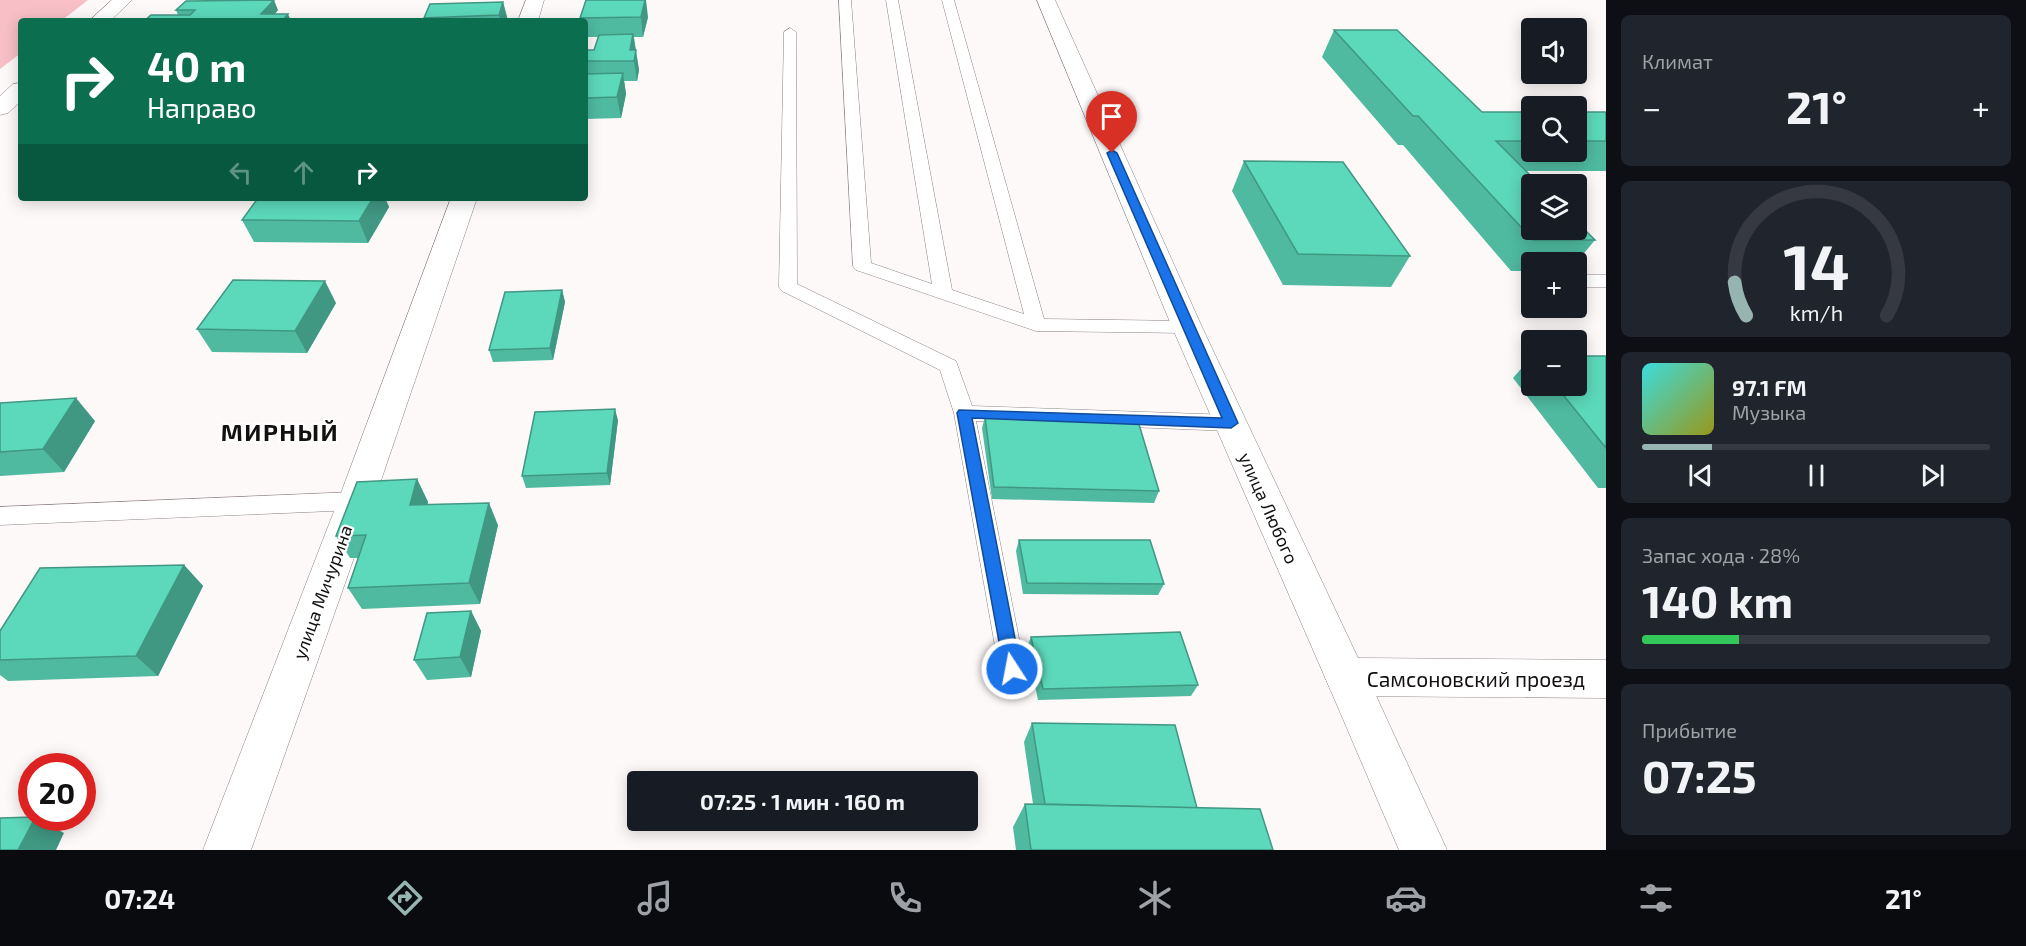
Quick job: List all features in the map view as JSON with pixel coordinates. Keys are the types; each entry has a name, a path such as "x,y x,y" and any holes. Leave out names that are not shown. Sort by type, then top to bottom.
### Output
{"street":[{"path":"102,18 123,0"},
{"path":"529,18 535,0"},
{"name":"улица Любого","path":"1046,0 1187,327 1423,850"},
{"path":"0,108 18,92"},
{"name":"улица Мичурина","path":"227,850 356,501 463,201"},
{"name":"Самсоновский проезд","path":"1346,676 1606,679"}],"lane":[{"path":"845,0 862,266 1036,326 1187,327"},
{"path":"892,0 943,293"},
{"path":"948,0 1036,326"},
{"path":"790,32 788,287 949,366 964,413 1012,669"},
{"path":"1587,281 1606,281"},
{"path":"964,413 1231,423"},
{"path":"0,516 356,501"}],"shaded area":[{"path":"0,0 88,0 65,18 18,18 18,55 0,69"}],"building":[{"path":"274,0 261,14 288,14 285,18 148,18 151,15 190,15 195,10 176,10 186,1"},
{"path":"586,0 645,0 641,17 580,18"},
{"path":"503,2 499,15 424,18 430,4"},
{"path":"1334,30 1397,30 1482,112 1521,112 1521,141 1496,141 1529,174 1521,174 1521,227 1418,116 1413,116"},
{"path":"633,34 630,50 636,50 634,61 588,61 588,50 594,50 599,35"},
{"path":"623,73 617,97 588,98 588,74"},
{"path":"1587,112 1606,112 1606,141 1587,141"},
{"path":"1244,161 1343,162 1410,256 1298,254"},
{"path":"256,201 371,201 359,221 242,220"},
{"path":"1587,232 1595,240 1587,240"},
{"path":"233,280 325,281 295,331 197,329"},
{"path":"562,290 550,348 489,350 505,292"},
{"path":"1587,356 1606,356 1606,448 1564,396 1587,396"},
{"path":"76,398 43,449 0,452 0,403"},
{"path":"615,409 607,473 522,476 535,412"},
{"path":"985,417 1138,421 1159,491 994,487"},
{"path":"417,479 410,505 489,503 469,583 348,588 366,535 336,536 357,482"},
{"path":"1019,540 1150,540 1164,584 1027,583"},
{"path":"184,565 136,656 0,660 0,631 40,568"},
{"path":"471,611 460,657 414,660 427,613"},
{"path":"1180,632 1198,685 1043,689 1031,637"},
{"path":"1032,723 1175,725 1197,808 1045,804"},
{"path":"1025,804 1260,809 1273,850 1031,850"},
{"path":"18,817 18,831 28,831 18,850 0,850 0,818"}],"district":[{"name":"МИРНЫЙ","path":"280,431"}],"route":[{"path":"1012,669 964,413 1231,423 1112,153"}]}
